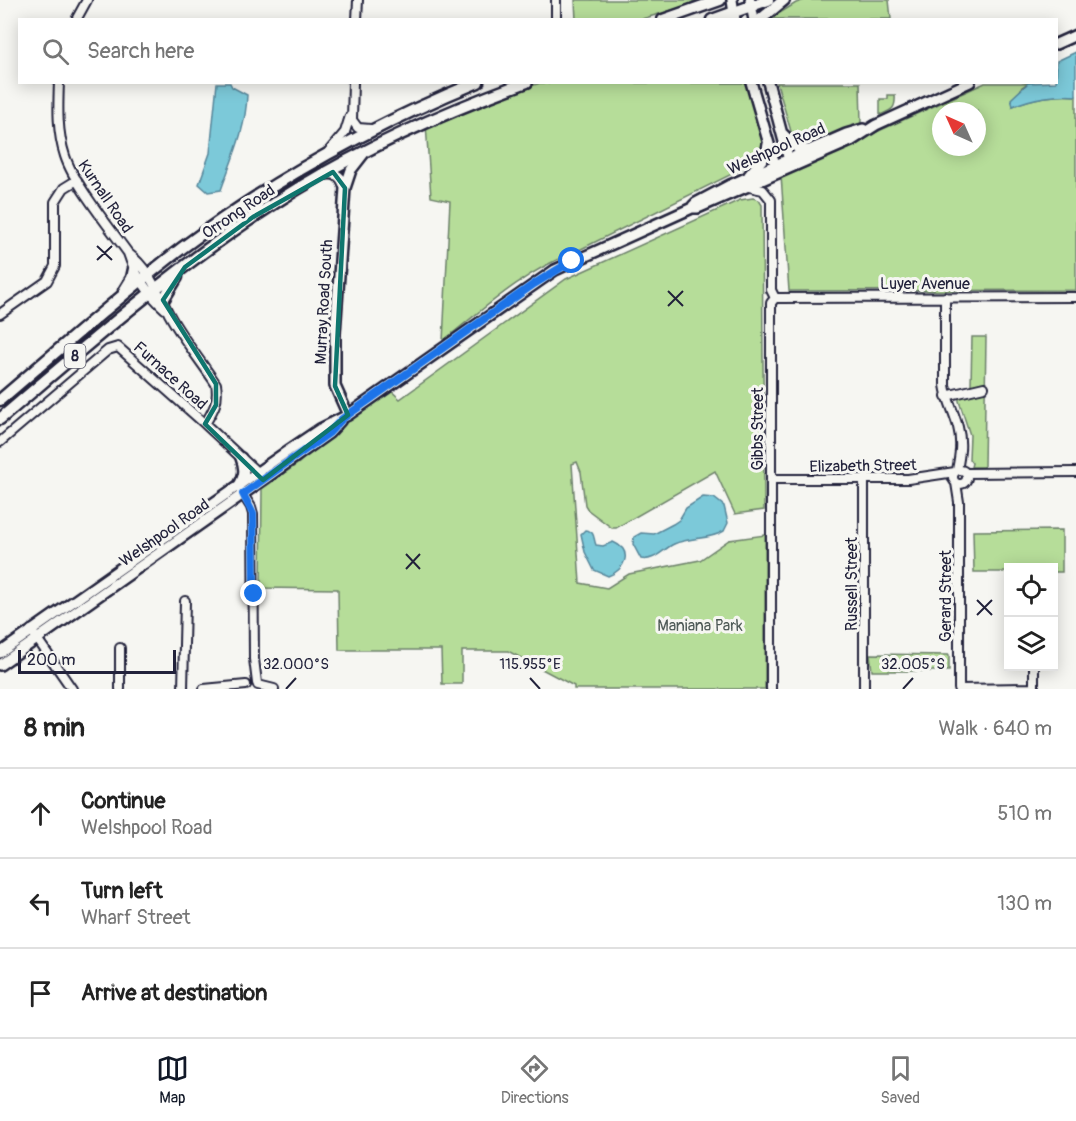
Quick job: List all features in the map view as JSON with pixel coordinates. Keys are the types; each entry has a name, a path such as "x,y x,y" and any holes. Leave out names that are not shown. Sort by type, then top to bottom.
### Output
{"highway":[{"path":"691,10 703,0"},
{"path":"669,18 720,0"},
{"path":"734,16 750,3 768,0"},
{"path":"762,18 784,0"},
{"name":"Orrong Road","path":"0,400 145,277 225,217 323,156 375,128 474,84"},
{"name":"Orrong Road","path":"0,419 184,267 253,217 365,152 453,110 522,84"},
{"path":"165,305 184,267"},
{"path":"121,297 132,278 134,269"}],"main road":[{"path":"732,0 734,16"},
{"path":"750,3 753,18"},
{"path":"1058,43 1076,35"},
{"path":"752,84 777,169"},
{"path":"768,84 790,163"},
{"name":"Welshpool Road","path":"790,163 808,150 846,134 876,125 966,84"},
{"name":"Welshpool Road","path":"0,653 260,476 320,429 345,417 555,270 692,208 696,202 705,198 851,141 876,125"},
{"path":"780,130 798,149 808,150"},
{"path":"748,182 766,155 768,144"},
{"name":"Murray Road South","path":"345,417 335,386 335,334 345,188 351,170 365,152"},
{"path":"325,174 333,172 339,176 345,188"},
{"path":"240,490 244,471 241,458"},
{"name":"Welshpool Road","path":"0,665 240,490"}],"street":[{"path":"77,18 87,0"},
{"path":"357,18 358,0"},
{"path":"556,0 556,18"},
{"name":"Kurnall Road","path":"59,84 57,114 65,158 77,180 128,253 134,269 145,277"},
{"path":"353,84 351,111 355,127 375,128"},
{"path":"323,156 345,132 351,111"},
{"path":"0,314 47,281 51,275 55,266 55,202 64,188 77,180"},
{"name":"Gibbs Street","path":"748,182 763,190 769,196 771,205 771,290 775,298 771,303 771,689"},
{"name":"Kurnall Road","path":"128,253 137,260 145,277 216,384 218,397 216,405 205,424"},
{"name":"Gerard Street","path":"945,297 946,396 958,426 960,451 959,689"},
{"name":"Luyer Avenue","path":"775,298 1076,297"},
{"name":"Furnace Road","path":"0,442 114,347 121,349 260,476"},
{"path":"946,396 984,387"},
{"name":"Elizabeth Street","path":"771,482 908,479 960,476 981,472 1076,472"},
{"name":"Russell Street","path":"864,481 864,689"},
{"path":"240,490 253,514 253,686"},
{"path":"183,689 185,601"},
{"path":"31,630 72,689"},
{"path":"120,648 120,689"},
{"path":"959,689 1034,688 1034,671"},
{"path":"204,689 253,686 274,689"}],"highlighted area":[{"path":"333,172 345,188 335,386 348,415 263,480 205,424 216,405 216,384 163,300 185,267 253,217"}],"green space":[{"path":"575,0 696,0 686,6 645,18 576,18"},
{"path":"805,0 889,0 891,18 772,18"},
{"path":"537,84 745,84 760,120 762,150 759,158 756,156 742,169 556,260 521,280 443,341 450,201 431,197 426,124 465,108"},
{"path":"777,84 860,84 861,123 810,145 798,144 792,135"},
{"path":"983,84 1026,84 1022,87 1013,106 1044,97 1076,96 1076,290 789,291 781,175 932,107 932,156 986,156 986,102 943,102"},
{"path":"888,95 895,95 894,106 880,115 880,99 888,99"},
{"name":"Maniana Park","path":"753,198 759,200 762,205 764,510 735,514 715,471 616,528 612,528 588,510 585,505 581,472 577,462 572,464 580,583 607,588 629,574 700,560 729,540 765,535 765,689 574,689 574,686 508,651 462,651 462,684 442,684 441,650 339,650 338,589 261,588 262,489 299,463 329,433 387,387 400,399 566,279 740,200"},
{"path":"972,337 986,337 984,467 971,467 970,435 959,401 959,396 971,385"},
{"path":"1062,530 1062,572 1058,572 1058,563 1004,563 1004,572 974,572 973,531"},
{"path":"870,654 949,655 949,671 872,671"}],"water":[{"path":"1076,52 1076,96 1044,97 1013,106 1011,99 1027,84 1058,84 1058,61"},
{"path":"217,84 230,84 247,95 244,120 221,190 208,192 199,184 210,153"},
{"path":"703,497 714,498 724,506 728,523 724,531 713,536 680,542 650,559 641,559 633,544 634,537 641,533 654,534 673,524 679,520 686,508"},
{"path":"585,530 593,534 596,545 603,546 613,542 623,550 625,560 614,573 608,576 594,570 585,552 581,534"}],"route":[{"path":"254,594 253,514 243,494 329,433 342,419 534,284 572,261"}]}
